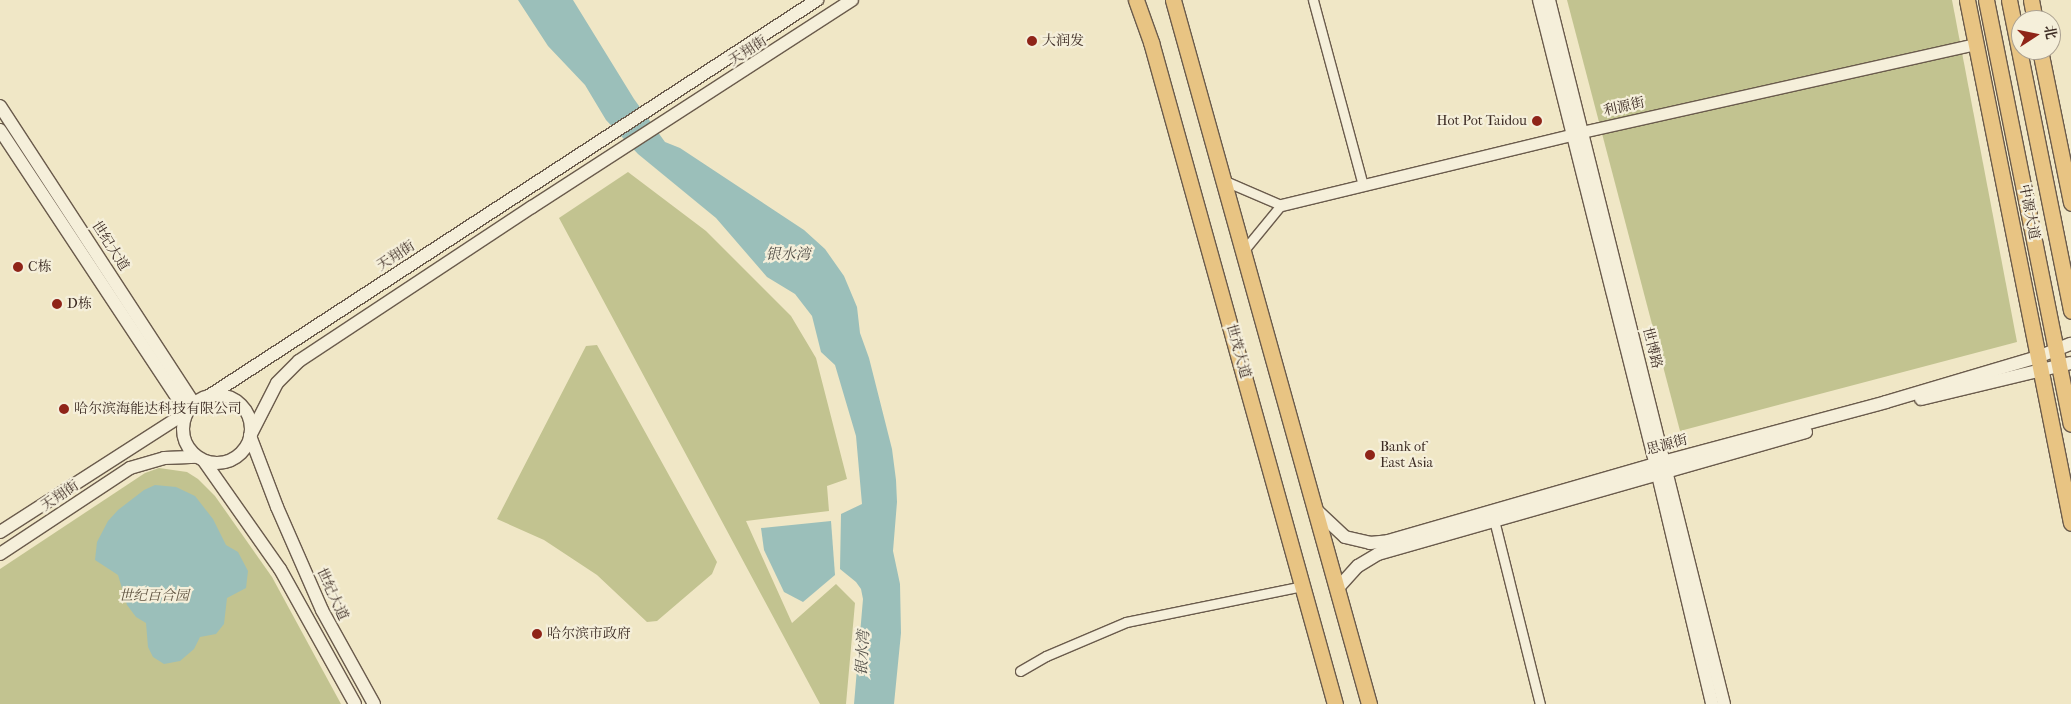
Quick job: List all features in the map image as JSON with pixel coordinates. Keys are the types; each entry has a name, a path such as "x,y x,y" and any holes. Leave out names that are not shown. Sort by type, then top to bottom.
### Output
{"main road":[{"name":"天翔街","path":"209,396 817,0"},
{"name":"天翔街","path":"250,436 276,383 299,361 852,0"},
{"name":"世茂大道","path":"1136,0 1154,52 1303,586 1334,704"},
{"path":"1173,0 1225,181 1369,704"},
{"name":"世博路","path":"1539,0 1577,133"},
{"name":"世博路","path":"1548,0 1577,133 1661,468 1724,704"},
{"path":"1967,0 2071,523"},
{"name":"中源大道","path":"1986,0 2056,350 2065,365 2071,424"},
{"name":"中源大道","path":"2009,0 2071,311"},
{"path":"2042,60 2071,203"},
{"name":"世纪大道","path":"0,106 191,408"},
{"name":"世纪大道","path":"0,130 191,408"},
{"path":"2039,364 2056,350 2071,344"},
{"path":"2039,364 2065,365"},
{"name":"思源街","path":"1337,589 1358,566 1371,556 1886,402 2039,364"},
{"path":"209,396 228,397 236,401 247,417 250,436 245,447 230,460 212,464 201,459 191,451 184,434 191,408 209,396"},
{"name":"天翔街","path":"0,532 191,408"},
{"name":"世纪大道","path":"250,436 277,506 322,610 374,704"},
{"name":"天翔街","path":"0,554 137,464 164,458 201,459"},
{"path":"201,459 280,569 355,704"},
{"name":"世博路","path":"1661,468 1712,704"},
{"name":"思源街","path":"1314,508 1345,537 1360,542 1381,542 1661,468"}],"street":[{"path":"1313,0 1363,185"},
{"name":"利源街","path":"1281,205 1577,133 1976,44"},
{"path":"1225,181 1281,205 1244,250"},
{"path":"1494,520 1540,704"},
{"path":"1020,671 1046,656 1126,622 1303,586"}],"green space":[{"path":"1567,0 1952,0 2017,342 1680,431"},
{"path":"628,172 706,231 791,316 816,358 847,479 827,486 829,511 746,521 792,623 836,584 855,603 846,704 820,704 559,218"},
{"path":"597,345 717,562 712,574 657,621 647,622 597,575 544,540 497,519 586,346"},
{"name":"世纪百合园","path":"159,468 187,472 198,479 215,496 272,577 341,704 0,704 0,569 145,473"}],"water":[{"name":"银水湾","path":"518,0 573,0 634,99 665,142 680,148 804,230 825,249 844,276 857,307 860,333 869,358 892,449 896,480 897,502 893,551 900,584 901,633 894,704 854,704 863,599 861,589 856,582 840,569 841,514 862,504 856,436 835,365 821,352 812,316 795,294 767,277 716,218 638,154 606,120 585,85 548,46"},
{"path":"155,485 176,487 195,496 213,519 226,545 238,552 248,571 246,588 227,598 224,624 216,634 200,637 194,649 180,661 164,664 153,657 148,647 146,623 136,617 127,605 118,575 95,560 97,542 108,521 118,510 144,490"},
{"path":"831,521 835,575 803,602 784,592 764,550 761,528"}],"place":[{"name":"大润发","path":"1032,41"},
{"name":"Hot Pot Taidou","path":"1537,121"},
{"name":"C栋","path":"18,267"},
{"name":"D栋","path":"57,304"},
{"name":"哈尔滨海能达科技有限公司","path":"64,409"},
{"name":"Bank of East Asia","path":"1370,455"},
{"name":"哈尔滨市政府","path":"537,634"}]}
